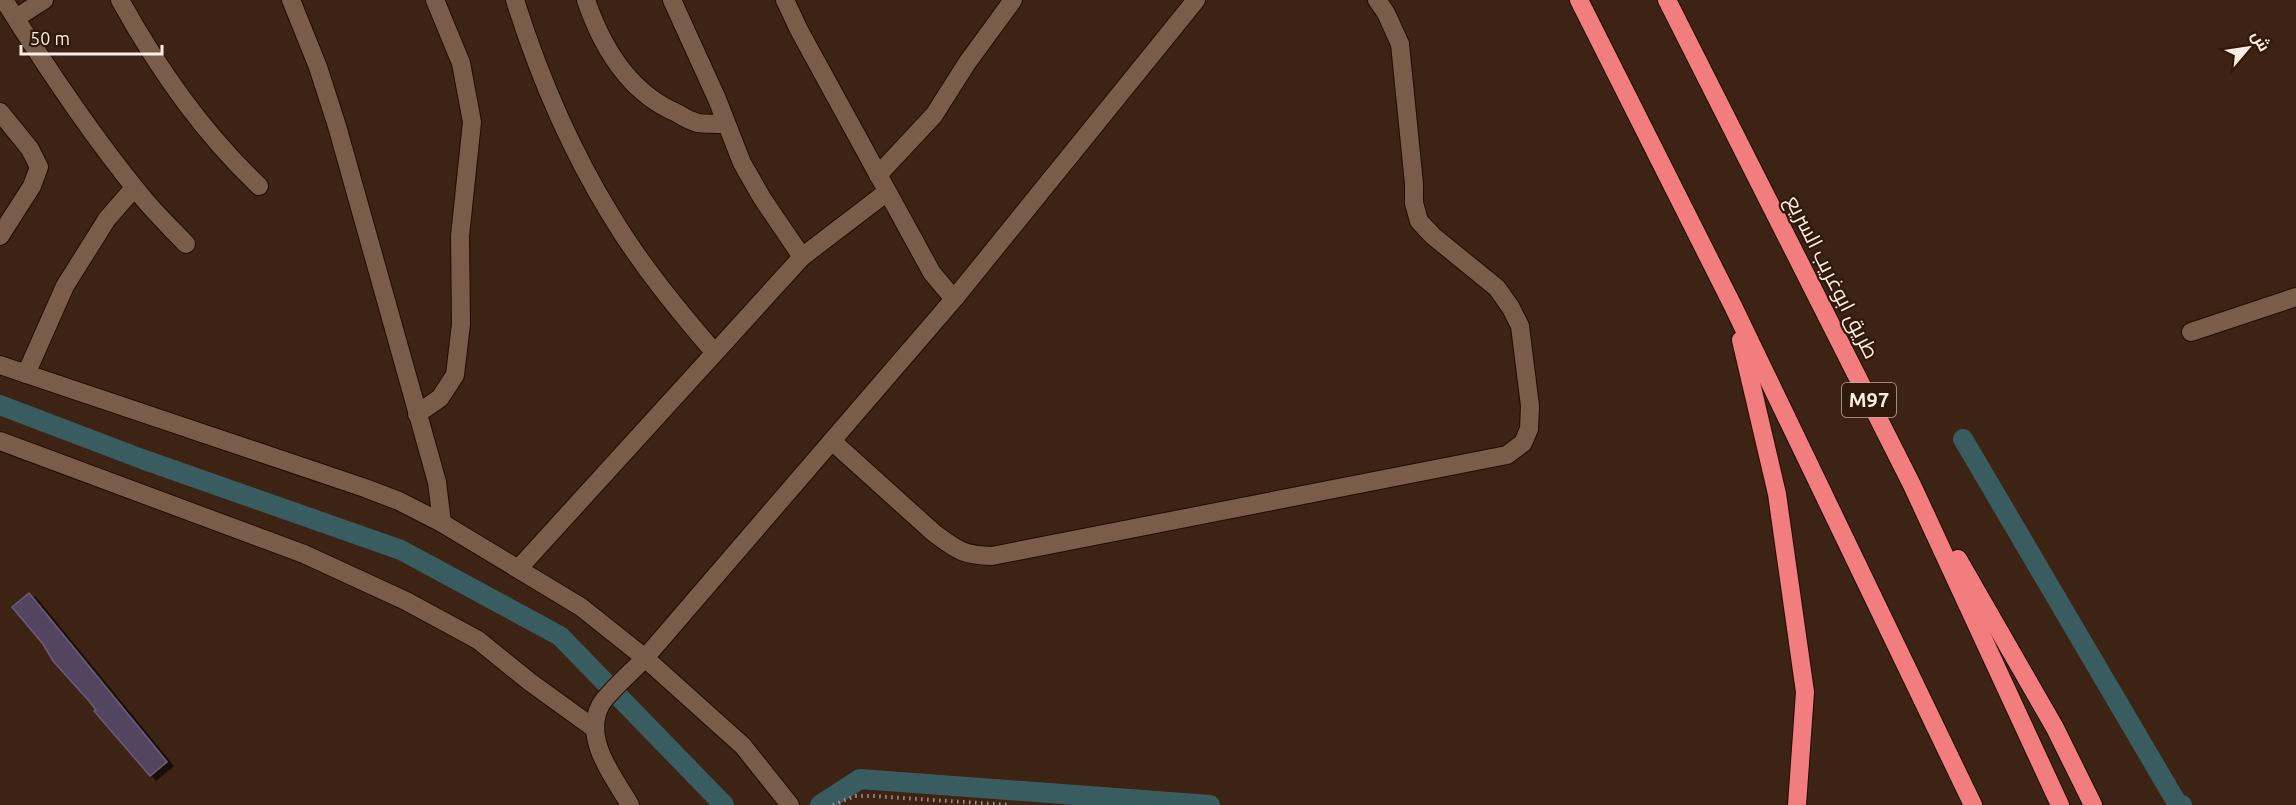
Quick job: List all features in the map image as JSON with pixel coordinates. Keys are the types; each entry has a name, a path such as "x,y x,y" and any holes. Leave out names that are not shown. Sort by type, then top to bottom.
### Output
{"highway":[{"path":"1579,0 1733,306 1973,805"},
{"name":"طريق ابوغريب السريع","path":"1667,0 1912,485 2060,805"},
{"path":"1733,306 1778,494 1805,692 1797,805"},
{"path":"1912,485 2055,728 2092,805"}],"street":[{"path":"4,0 61,88 134,188 186,244"},
{"path":"16,18 44,0"},
{"path":"120,0 178,96 234,162 260,186"},
{"path":"291,0 318,67 337,126 437,482 442,523"},
{"path":"417,414 440,398 455,375 461,324 460,236 472,122 461,63 435,0"},
{"path":"515,0 560,121 583,166 613,218 652,274 714,352"},
{"path":"586,0 618,64 645,96 697,122 726,124"},
{"path":"672,0 742,163 762,198 802,257"},
{"path":"785,0 887,192 933,273 954,299"},
{"path":"878,175 934,115 967,63 1013,0"},
{"path":"630,805 601,755 595,729 600,706 645,658 954,299 1196,0"},
{"path":"832,441 950,545 968,555 992,556 1508,454 1522,443 1529,429 1530,406 1520,326 1497,288 1433,236 1419,221 1414,203 1400,44 1386,13 1377,0"},
{"path":"0,112 30,149 39,167 32,186 0,236"},
{"path":"26,374 65,286 107,219 134,188"},
{"path":"519,568 802,257 887,192"},
{"path":"2191,332 2296,297"},
{"path":"0,365 365,488 399,501 442,523 581,608 645,658 743,746 790,805"},
{"path":"0,441 304,554 406,601 478,640 530,682 595,729"}],"path":[{"path":"833,805 855,796 1010,805"}],"building":[{"path":"29,593 167,762 150,776 53,661 43,644 12,607"}],"waterway":[{"path":"0,405 142,459 401,550 560,636 724,805"},
{"path":"1963,439 2177,803 2182,805"},
{"path":"820,805 860,779 1210,805"}]}
